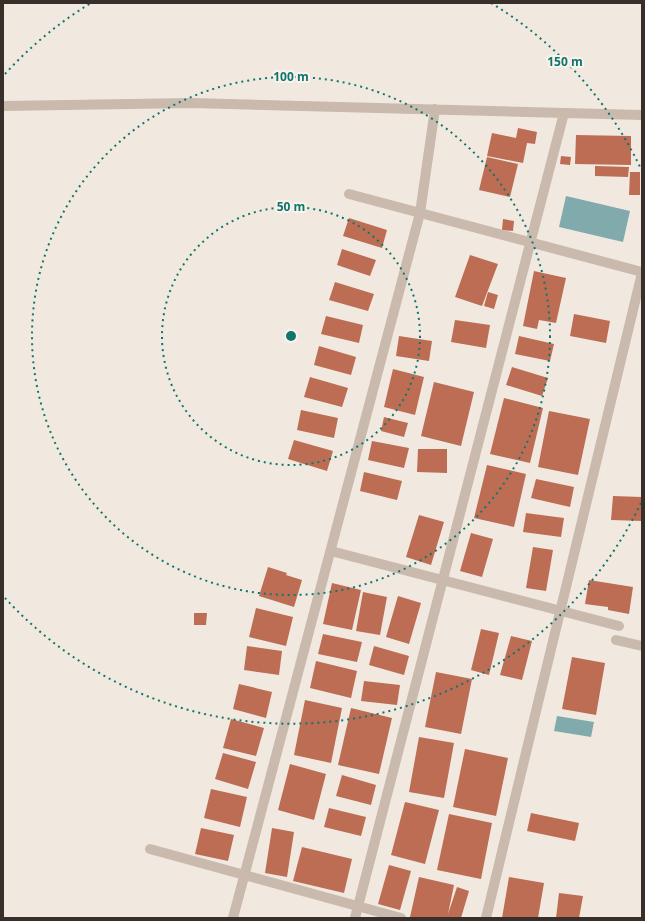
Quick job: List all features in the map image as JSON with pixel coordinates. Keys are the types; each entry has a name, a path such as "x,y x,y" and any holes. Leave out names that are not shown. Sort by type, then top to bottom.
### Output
{"street":[{"path":"3,106 192,103 642,115"},
{"path":"233,918 420,213 435,109"},
{"path":"355,918 564,113"},
{"path":"349,194 642,273 486,918"},
{"path":"330,551 619,626"},
{"path":"616,640 642,646"},
{"path":"150,849 401,918"}],"water":[{"path":"566,196 630,211 623,242 559,227"},
{"path":"557,716 594,722 591,737 554,731"}],"building":[{"path":"518,128 537,132 535,144 527,143 523,163 487,156 492,133 516,138"},
{"path":"576,135 631,136 631,165 575,164"},
{"path":"561,156 571,157 570,165 560,164"},
{"path":"487,157 518,164 510,197 479,190"},
{"path":"595,166 629,167 628,177 595,176"},
{"path":"630,172 640,172 640,195 629,195"},
{"path":"349,218 387,230 382,248 343,236"},
{"path":"503,219 514,221 513,231 502,230"},
{"path":"342,249 376,260 370,276 337,265"},
{"path":"470,255 498,264 482,306 455,297"},
{"path":"534,271 566,278 556,323 539,320 537,329 523,326"},
{"path":"335,282 374,294 368,311 329,300"},
{"path":"488,292 498,295 494,309 484,306"},
{"path":"574,314 610,321 606,343 570,336"},
{"path":"326,316 363,325 359,343 321,334"},
{"path":"455,320 490,325 486,348 451,342"},
{"path":"399,336 432,341 429,361 396,356"},
{"path":"519,336 554,344 550,361 515,354"},
{"path":"319,346 356,357 351,375 314,365"},
{"path":"512,367 548,378 542,396 506,385"},
{"path":"393,369 424,377 415,415 384,407"},
{"path":"310,377 348,388 342,407 304,397"},
{"path":"434,382 474,392 461,446 421,436"},
{"path":"504,398 543,408 530,463 490,454"},
{"path":"301,410 338,418 334,438 297,430"},
{"path":"549,411 590,419 578,475 538,467"},
{"path":"384,417 408,423 404,437 381,431"},
{"path":"294,440 333,451 327,471 288,459"},
{"path":"372,441 409,448 404,468 368,460"},
{"path":"418,449 447,449 447,473 417,472"},
{"path":"487,465 526,474 514,527 474,518"},
{"path":"364,472 402,481 397,500 360,491"},
{"path":"536,479 574,487 570,507 531,498"},
{"path":"613,496 642,497 642,521 611,520"},
{"path":"526,513 564,518 561,537 523,532"},
{"path":"419,515 444,522 431,565 406,557"},
{"path":"471,533 493,539 482,577 460,571"},
{"path":"533,547 553,550 546,591 526,588"},
{"path":"268,567 302,580 294,607 259,596"},
{"path":"589,580 633,587 629,614 608,610 608,607 585,604"},
{"path":"332,583 361,590 352,630 323,624"},
{"path":"363,592 387,597 380,635 356,631"},
{"path":"398,596 421,603 409,644 386,637"},
{"path":"256,608 293,617 286,646 249,637"},
{"path":"194,613 207,613 206,625 194,625"},
{"path":"481,629 499,633 489,675 471,670"},
{"path":"323,634 362,642 357,662 318,654"},
{"path":"511,636 532,641 522,680 500,675"},
{"path":"247,646 282,651 279,675 244,670"},
{"path":"374,646 409,656 404,675 369,665"},
{"path":"572,657 605,663 596,715 562,709"},
{"path":"316,661 357,671 351,698 310,688"},
{"path":"436,672 472,679 461,734 425,727"},
{"path":"364,681 400,685 397,705 361,701"},
{"path":"239,684 272,692 266,718 233,709"},
{"path":"305,700 342,708 331,763 294,755"},
{"path":"351,708 392,718 379,774 338,765"},
{"path":"231,719 264,728 256,756 223,748"},
{"path":"419,737 454,743 444,798 409,792"},
{"path":"465,749 508,758 496,816 453,807"},
{"path":"223,753 256,762 248,789 215,779"},
{"path":"290,764 326,774 314,820 278,810"},
{"path":"342,775 376,785 371,805 336,796"},
{"path":"211,789 247,797 240,827 204,818"},
{"path":"405,802 439,810 425,864 391,855"},
{"path":"329,808 366,817 361,836 324,827"},
{"path":"531,813 579,823 575,841 527,831"},
{"path":"449,814 492,823 481,879 437,870"},
{"path":"201,828 234,835 228,861 195,854"},
{"path":"272,828 294,832 287,877 265,873"},
{"path":"302,847 352,859 344,893 293,881"},
{"path":"389,865 411,871 400,910 378,904"},
{"path":"419,877 454,885 448,914 457,887 469,891 461,918 410,917"},
{"path":"509,877 544,883 538,918 502,918"},
{"path":"559,893 583,896 579,918 556,918"}]}
